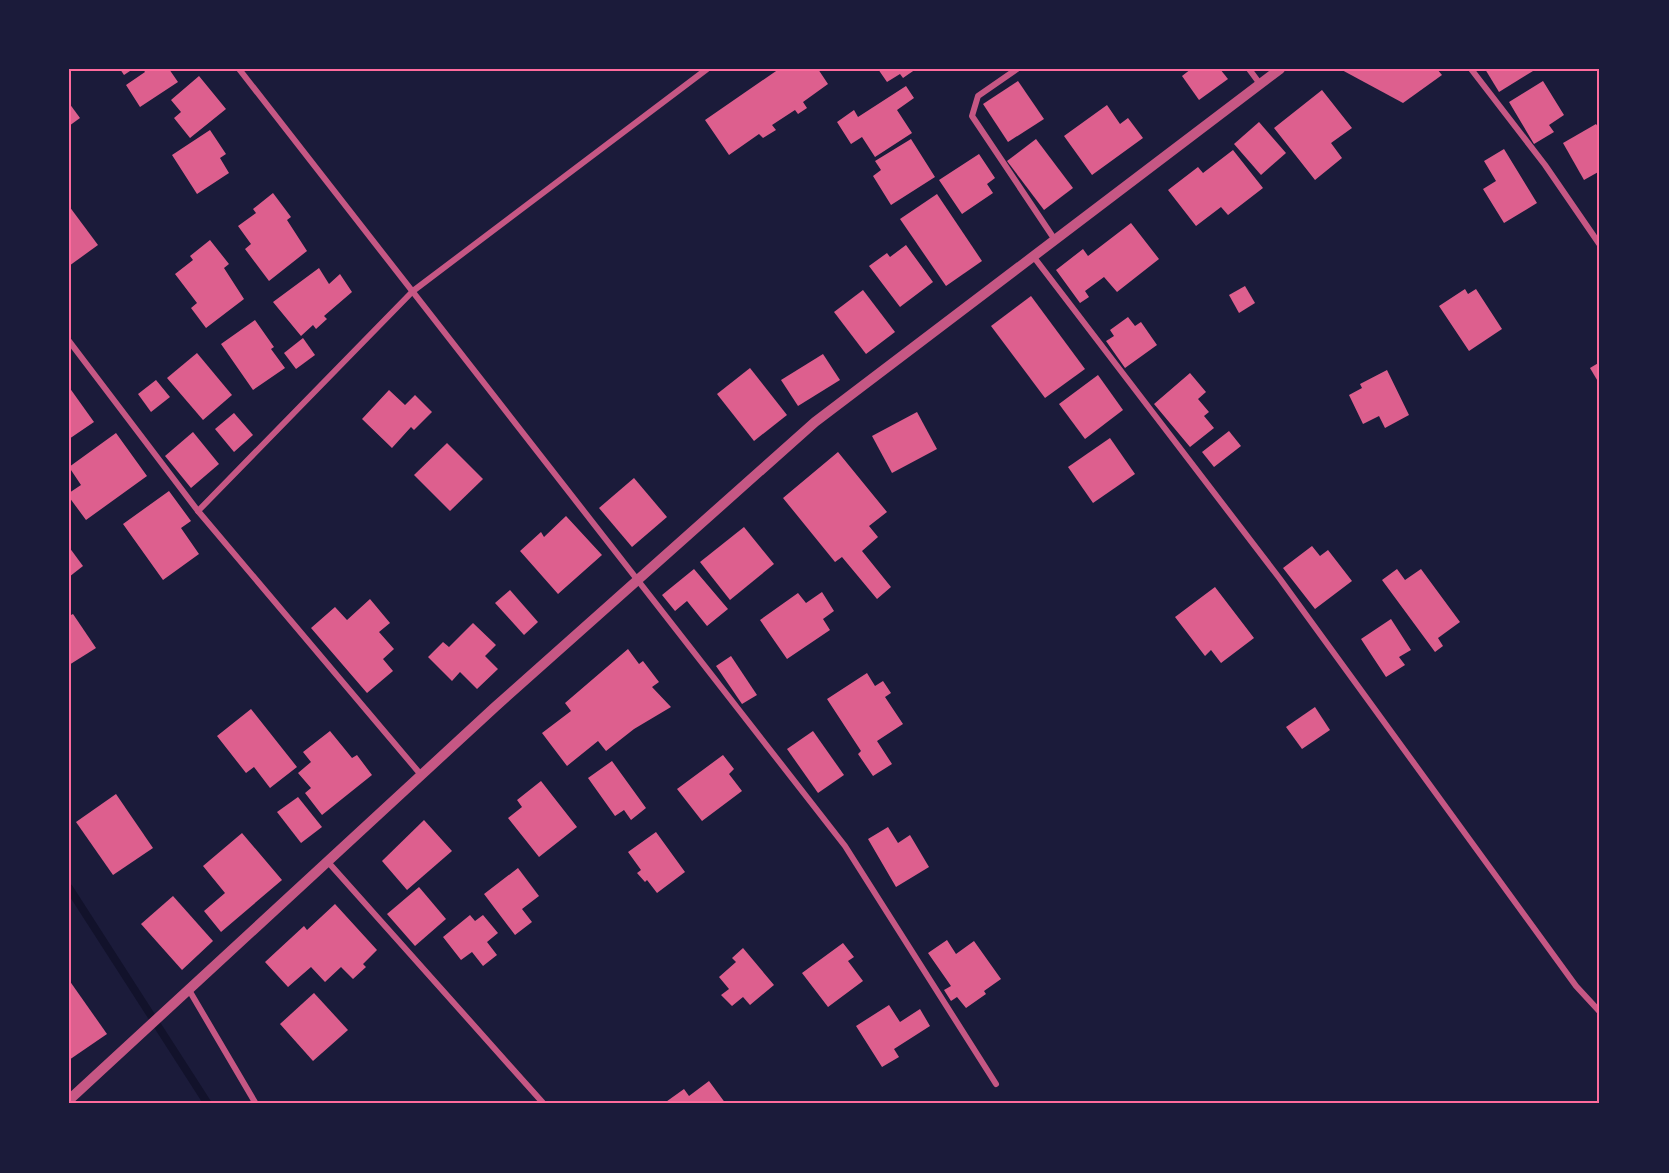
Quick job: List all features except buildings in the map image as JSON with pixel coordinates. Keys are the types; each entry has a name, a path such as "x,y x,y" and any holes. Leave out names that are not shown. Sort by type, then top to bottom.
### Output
{"street":[{"path":"239,69 845,846 996,1084"},
{"path":"198,511 413,291 706,69"},
{"path":"1017,69 978,96 972,116 1055,240"},
{"path":"1249,69 1260,84"},
{"path":"69,1100 637,580 815,422 1280,69"},
{"path":"1471,69 1545,165 1600,245"},
{"path":"1033,256 1280,579 1576,986 1600,1012"},
{"path":"69,341 198,511 422,776"},
{"path":"328,862 544,1104"},
{"path":"185,994 256,1104"}],"waterway":[{"path":"69,888 208,1104"}]}
